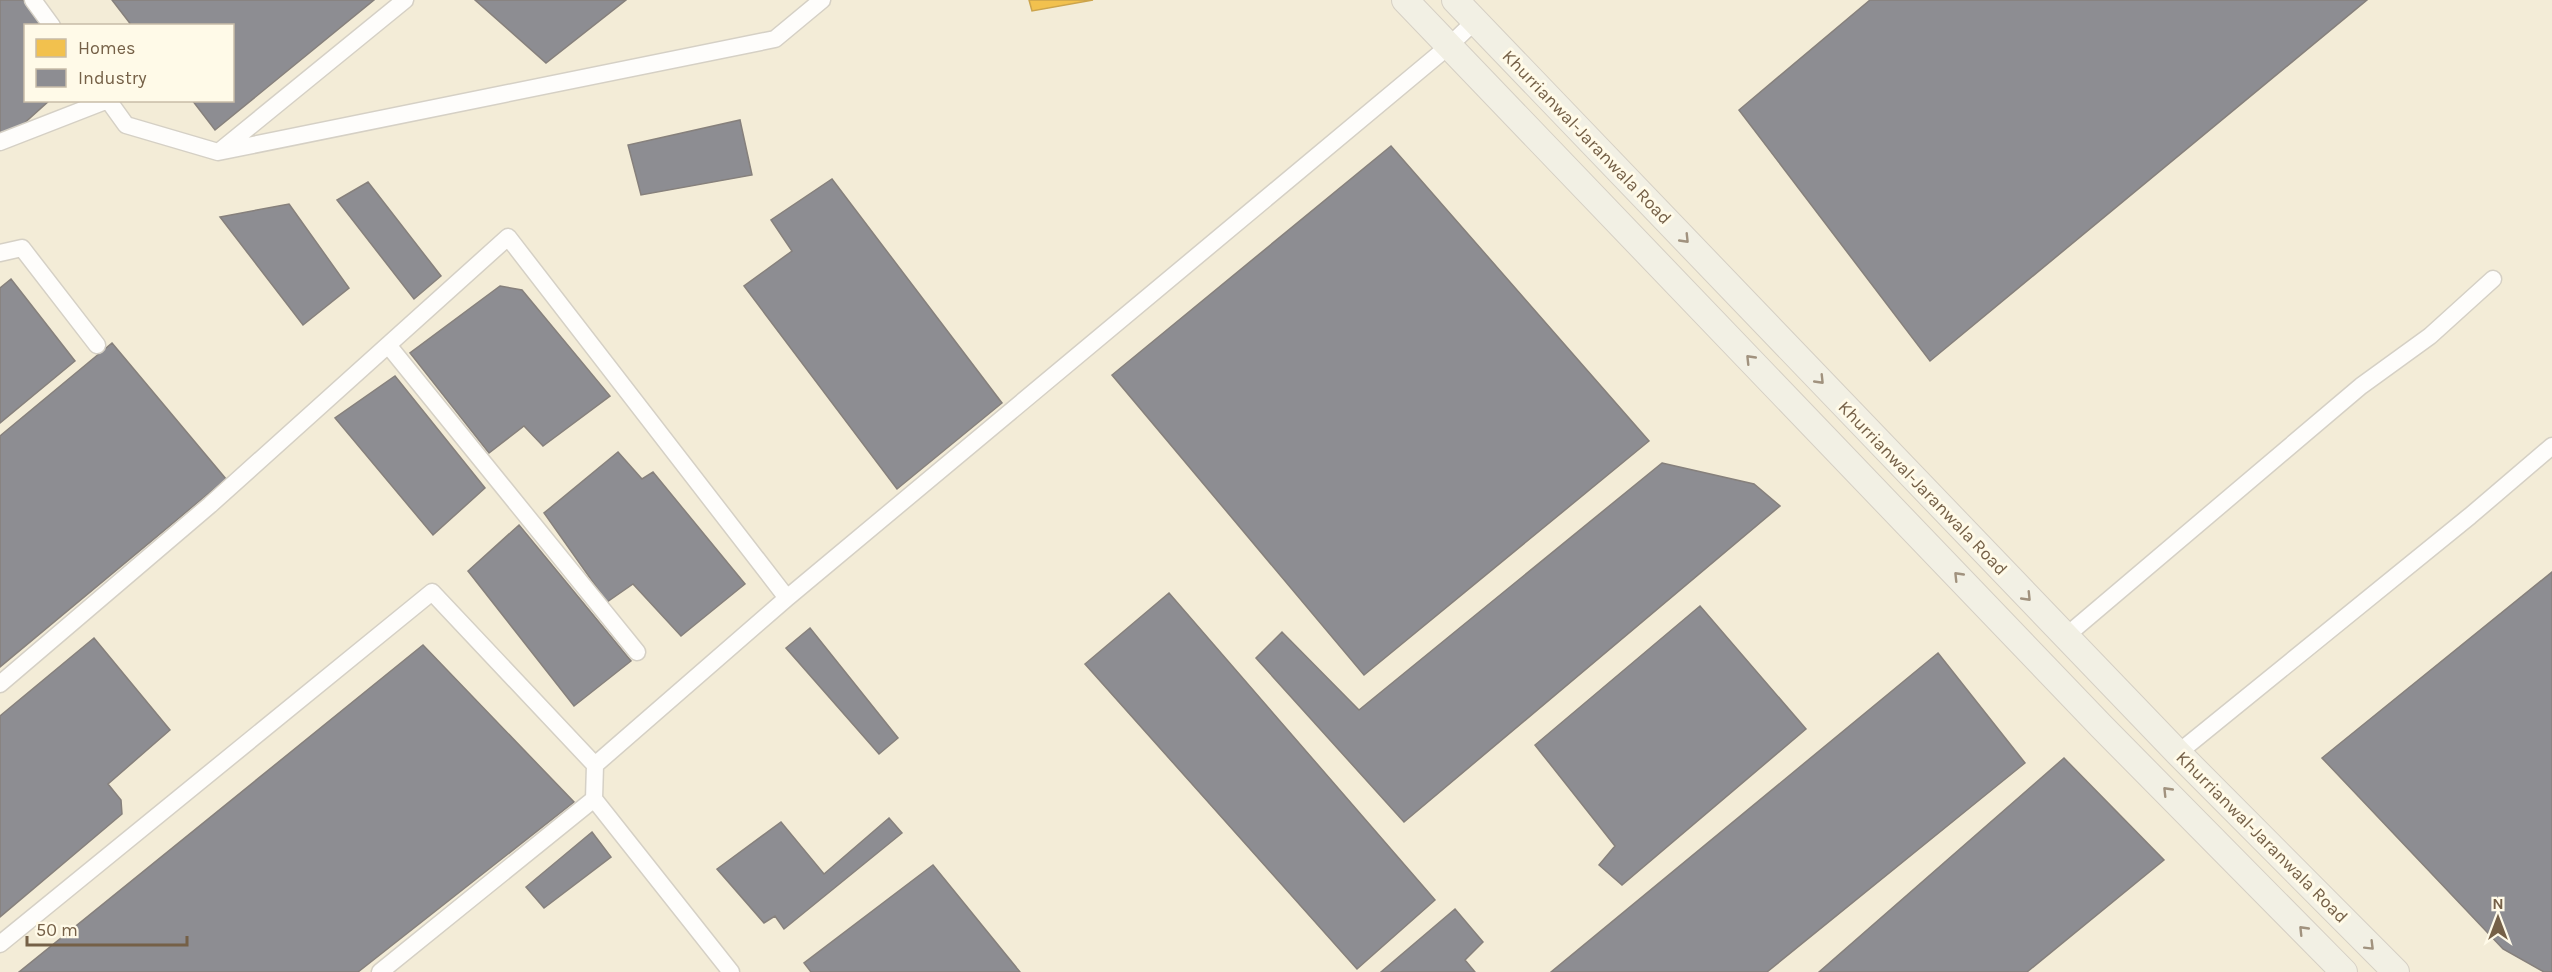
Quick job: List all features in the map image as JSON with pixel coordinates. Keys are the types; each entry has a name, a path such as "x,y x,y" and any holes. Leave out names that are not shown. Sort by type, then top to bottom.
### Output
{"main road":[{"name":"Khurrianwal-Jaranwala Road","path":"1405,0 2102,727 2344,972"},
{"name":"Khurrianwal-Jaranwala Road","path":"1455,0 2178,753 2396,972"}],"street":[{"path":"33,0 51,24"},
{"path":"218,152 405,0"},
{"path":"109,102 126,125 218,152 775,39 822,0"},
{"path":"595,765 787,598 1450,45 1475,21"},
{"path":"0,142 103,102"},
{"path":"0,684 210,505 508,237 787,598"},
{"path":"0,253 22,248 98,345"},
{"path":"2066,636 2361,386 2430,336 2493,279"},
{"path":"388,345 637,652"},
{"path":"2178,753 2461,524 2552,446"},
{"path":"0,944 432,592 595,765 594,799 731,972"},
{"path":"380,972 594,799"}],"shaded area":[{"path":"0,0 2552,0 2552,972 0,972"}],"building: Homes":[{"path":"1029,0 1093,0 1032,11"}],"building: Industry":[{"path":"0,0 23,0 43,24 24,24 24,102 48,102 0,145"},
{"path":"112,0 374,0 215,130 194,102 234,102 234,24 130,24"},
{"path":"475,0 626,0 546,63"},
{"path":"1870,0 2367,0 1930,361 1739,110"},
{"path":"740,120 752,175 641,195 628,145"},
{"path":"1391,146 1649,441 1364,675 1112,375"},
{"path":"832,179 1002,403 897,489 744,286 792,251 771,220"},
{"path":"368,182 441,276 414,299 337,200"},
{"path":"289,204 349,288 303,325 220,217"},
{"path":"11,279 75,361 0,423 0,288"},
{"path":"500,286 522,290 610,396 543,446 524,426 489,453 410,353"},
{"path":"112,343 226,479 0,667 0,436"},
{"path":"395,376 485,488 433,535 335,418"},
{"path":"618,452 642,479 653,472 745,584 681,636 633,584 607,602 544,513"},
{"path":"1662,463 1754,484 1780,506 1404,822 1256,658 1282,632 1359,710"},
{"path":"519,525 631,661 574,706 468,571"},
{"path":"2552,572 2552,972 2544,972 2503,949 2322,758"},
{"path":"1169,593 1435,900 1357,969 1085,664"},
{"path":"1700,606 1806,729 1622,885 1599,865 1615,846 1535,745"},
{"path":"810,628 898,738 879,754 786,648"},
{"path":"94,638 170,730 108,784 121,800 122,814 0,917 0,716"},
{"path":"423,645 574,802 358,972 19,972"},
{"path":"1938,653 2025,763 1767,972 1551,972"},
{"path":"2064,758 2164,860 2027,972 1819,972"},
{"path":"889,818 902,833 784,929 775,916 764,923 717,869 781,822 824,874"},
{"path":"592,832 611,857 544,908 526,887"},
{"path":"933,865 1020,972 811,972 804,963"},
{"path":"1455,909 1483,942 1465,960 1475,972 1381,972"}]}
